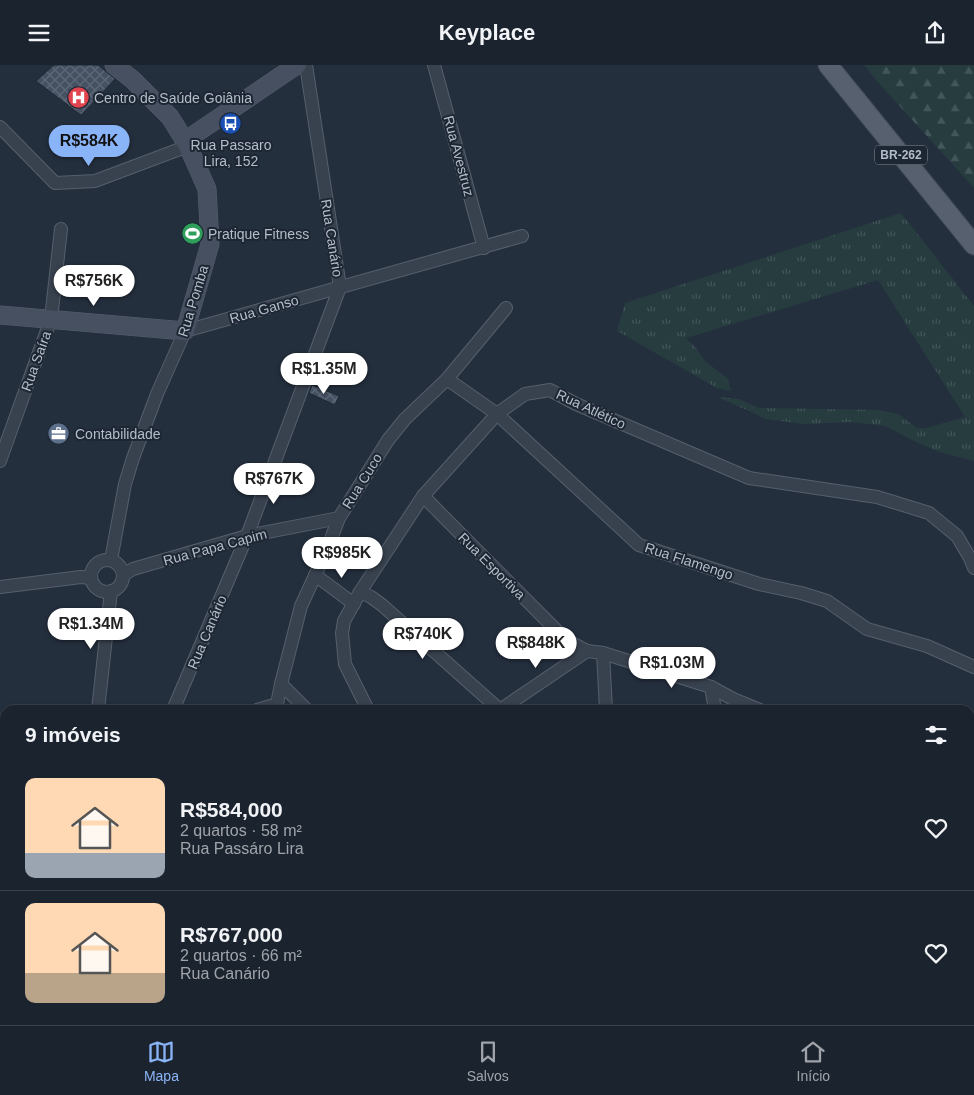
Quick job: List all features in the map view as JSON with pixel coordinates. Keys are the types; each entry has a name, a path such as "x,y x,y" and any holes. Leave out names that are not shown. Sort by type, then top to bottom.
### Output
{"main road":[{"name":"BR-262","path":"828,65 974,245"}],"street":[{"name":"Rua Pomba","path":"110,560 125,484 133,458 157,394 185,331 210,244 207,189 188,146 170,117 133,79 114,65"},
{"path":"0,127 55,183 96,181 188,146 195,134 297,65"},
{"name":"Rua Canário","path":"175,705 248,536 340,287 306,65"},
{"name":"Rua Avestruz","path":"434,65 484,248"},
{"name":"Rua Saíra","path":"0,461 3,441 51,319 61,229"},
{"name":"Rua Ganso","path":"0,315 185,331 522,236"},
{"name":"Rua Cuco","path":"274,705 277,704 301,606 326,552 339,518 388,440 405,419 447,379 506,308"},
{"name":"Rua Flamengo","path":"447,379 497,414 639,545 759,584 827,601 867,629 927,646 974,667"},
{"name":"Rua Atlético","path":"366,705 345,664 342,633 344,621 360,592 424,496 497,414 525,394 550,390 576,404 748,478 877,497 929,513 956,536 974,568"},
{"name":"Rua Esportiva","path":"424,496 566,640 587,651"},
{"name":"Rua Papa Capim","path":"122,575 133,569 248,536 339,518"},
{"path":"105,560 110,560 119,566 122,575 120,585 112,591 98,589 91,577 96,564 105,560"},
{"path":"315,575 354,603"},
{"path":"0,587 91,577"},
{"path":"99,705 112,591"},
{"path":"360,592 372,597 382,605 494,705"},
{"path":"507,705 587,651 603,653 711,687 736,705"},
{"path":"603,653 606,705"},
{"path":"281,684 302,705"},
{"path":"711,687 714,705"}],"green space":[{"path":"864,65 974,65 974,188 876,80"},
{"path":"901,213 974,306 974,461 939,452 885,426 850,422 803,424 766,419 718,397 739,399 759,408 879,410 898,414 917,428 926,428 965,417 878,280 686,338 705,361 728,379 731,391 717,388 617,331 625,303"}],"building":[{"name":"Centro de Saúde Goiânia","path":"54,65 98,65 115,79 81,115 36,81"},
{"path":"312,385 339,396 335,405 309,393"}],"place":[{"name":"Centro de Saúde Goiânia","path":"78,98"},
{"name":"Rua Passaro Lira, 152","path":"231,123"},
{"name":"Pratique Fitness","path":"192,234"},
{"name":"Contabilidade","path":"59,434"}]}
